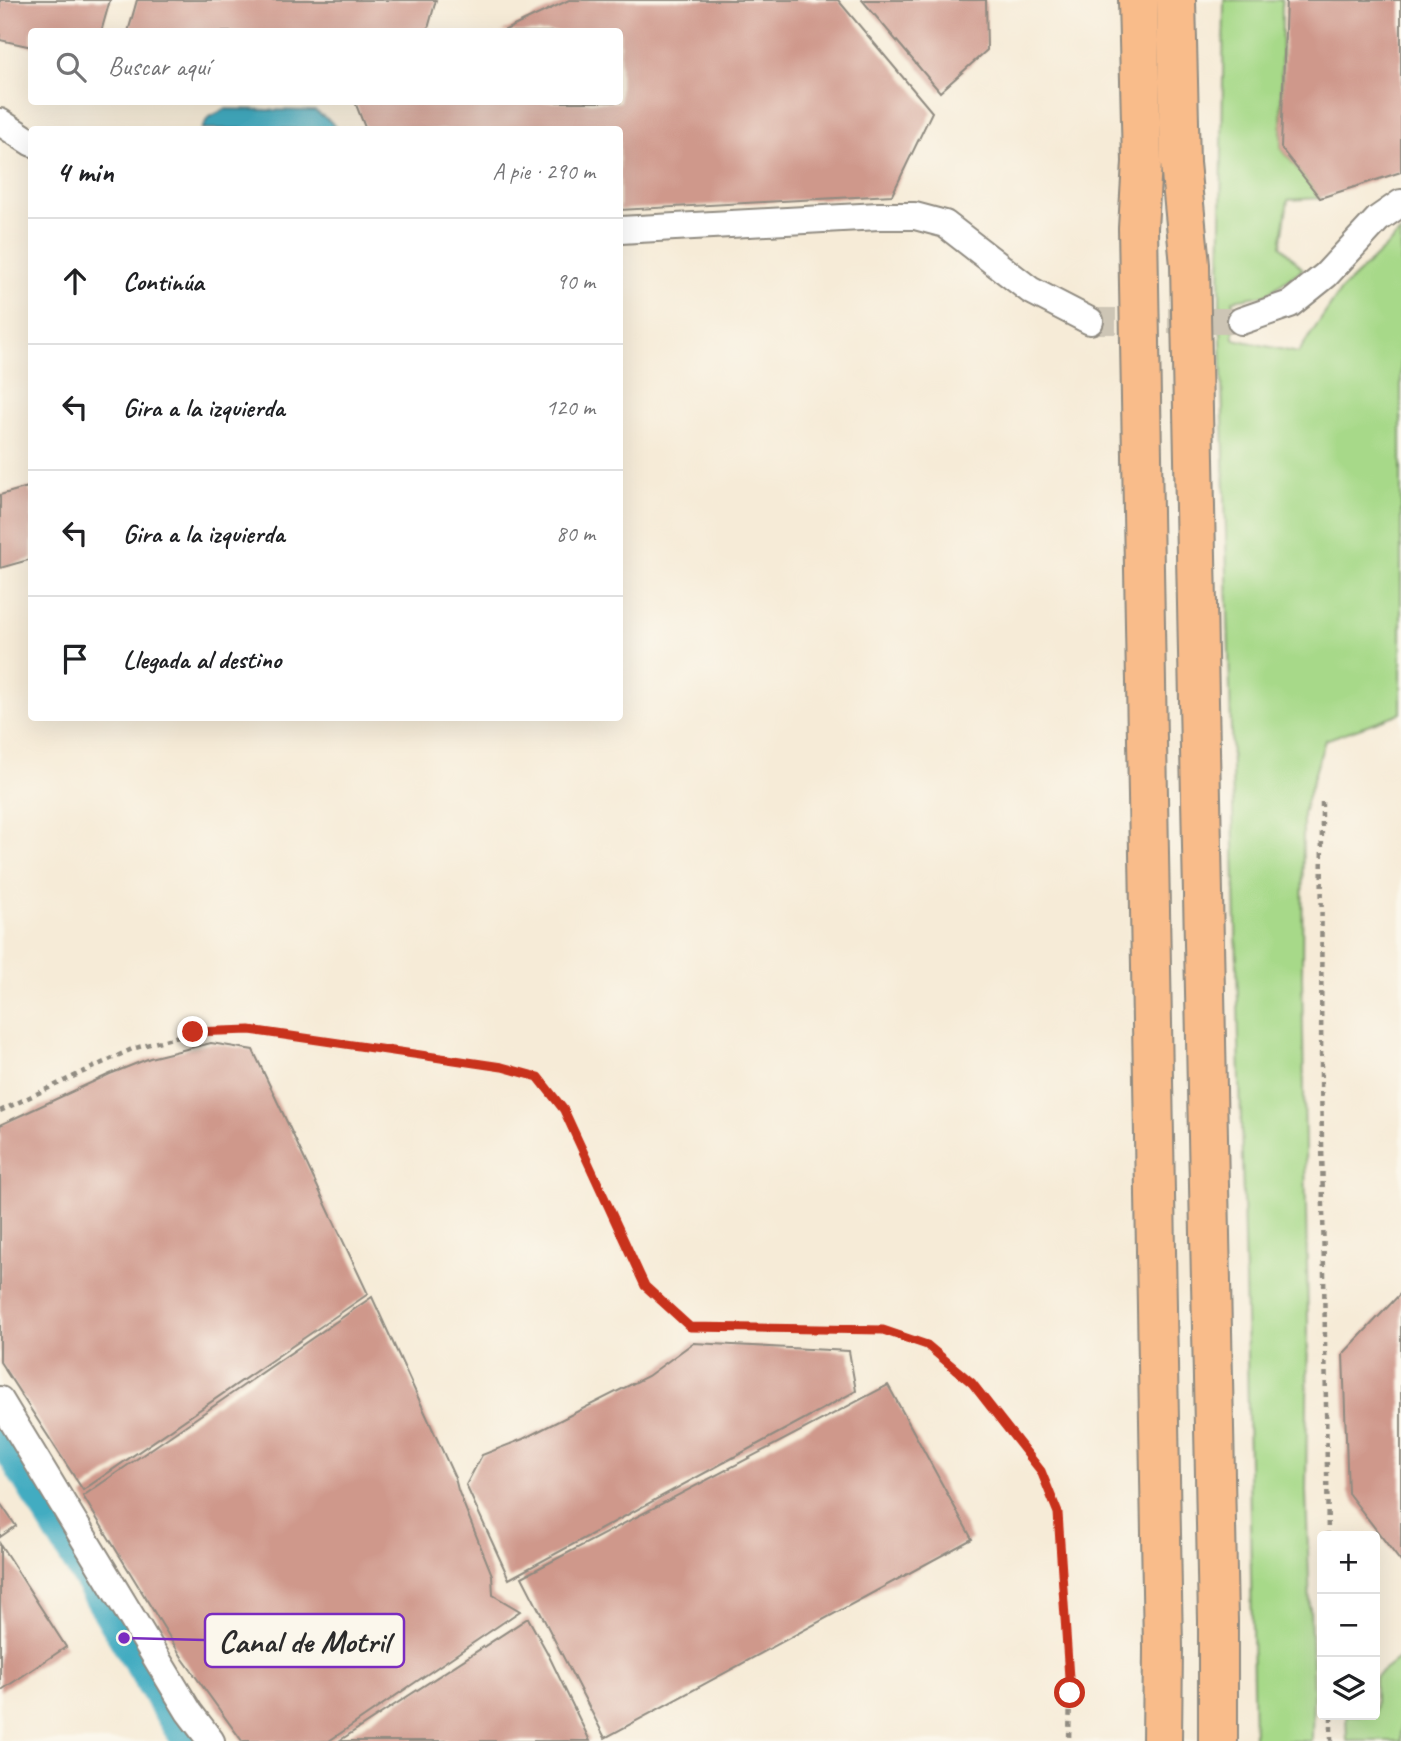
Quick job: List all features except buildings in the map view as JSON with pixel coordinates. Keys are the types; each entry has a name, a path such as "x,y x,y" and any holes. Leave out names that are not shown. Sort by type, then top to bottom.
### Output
{"highway":[{"path":"1117,0 1126,167 1138,228"},
{"path":"1138,0 1142,162 1138,228 1163,1634 1162,1741"},
{"path":"1176,0 1180,163 1190,265 1218,1608 1218,1741"},
{"path":"1190,265 1197,163 1202,0"}],"street":[{"path":"0,122 28,141"},
{"path":"1241,321 1290,304 1326,275 1378,219 1401,203"},
{"path":"623,230 915,216 945,224 1030,290 1090,321"},
{"path":"0,1400 189,1712 211,1741"}],"path":[{"path":"1322,802 1321,1076 1328,1531"},
{"path":"0,1111 132,1049 193,1032 250,1030 502,1067 538,1077 564,1110 645,1286 690,1327 883,1330 927,1345 972,1383 1041,1471 1058,1513 1070,1693 1069,1741"},
{"path":"1331,1720 1331,1741"}],"green space":[{"path":"1224,0 1282,0 1281,148 1320,198 1288,200 1281,246 1303,269 1265,295 1233,300 1234,339 1298,353 1341,290 1401,232 1401,713 1325,740 1303,813 1302,976 1308,1323 1306,1491 1313,1694 1312,1741 1254,1741 1220,300"},
{"path":"1401,1657 1401,1741 1347,1741 1346,1720 1380,1720 1380,1673"}],"water":[{"path":"225,109 315,111 334,126 204,126 208,118"}],"waterway":[{"path":"0,1434 179,1728 190,1741"}],"tunnel":[{"path":"1090,321 1241,321"}],"place":[{"name":"Canal de Motril","path":"124,1638"}],"route":[{"path":"193,1032 250,1030 502,1067 538,1077 564,1110 645,1286 690,1327 883,1330 927,1345 972,1383 1041,1471 1058,1513 1070,1693"}]}
